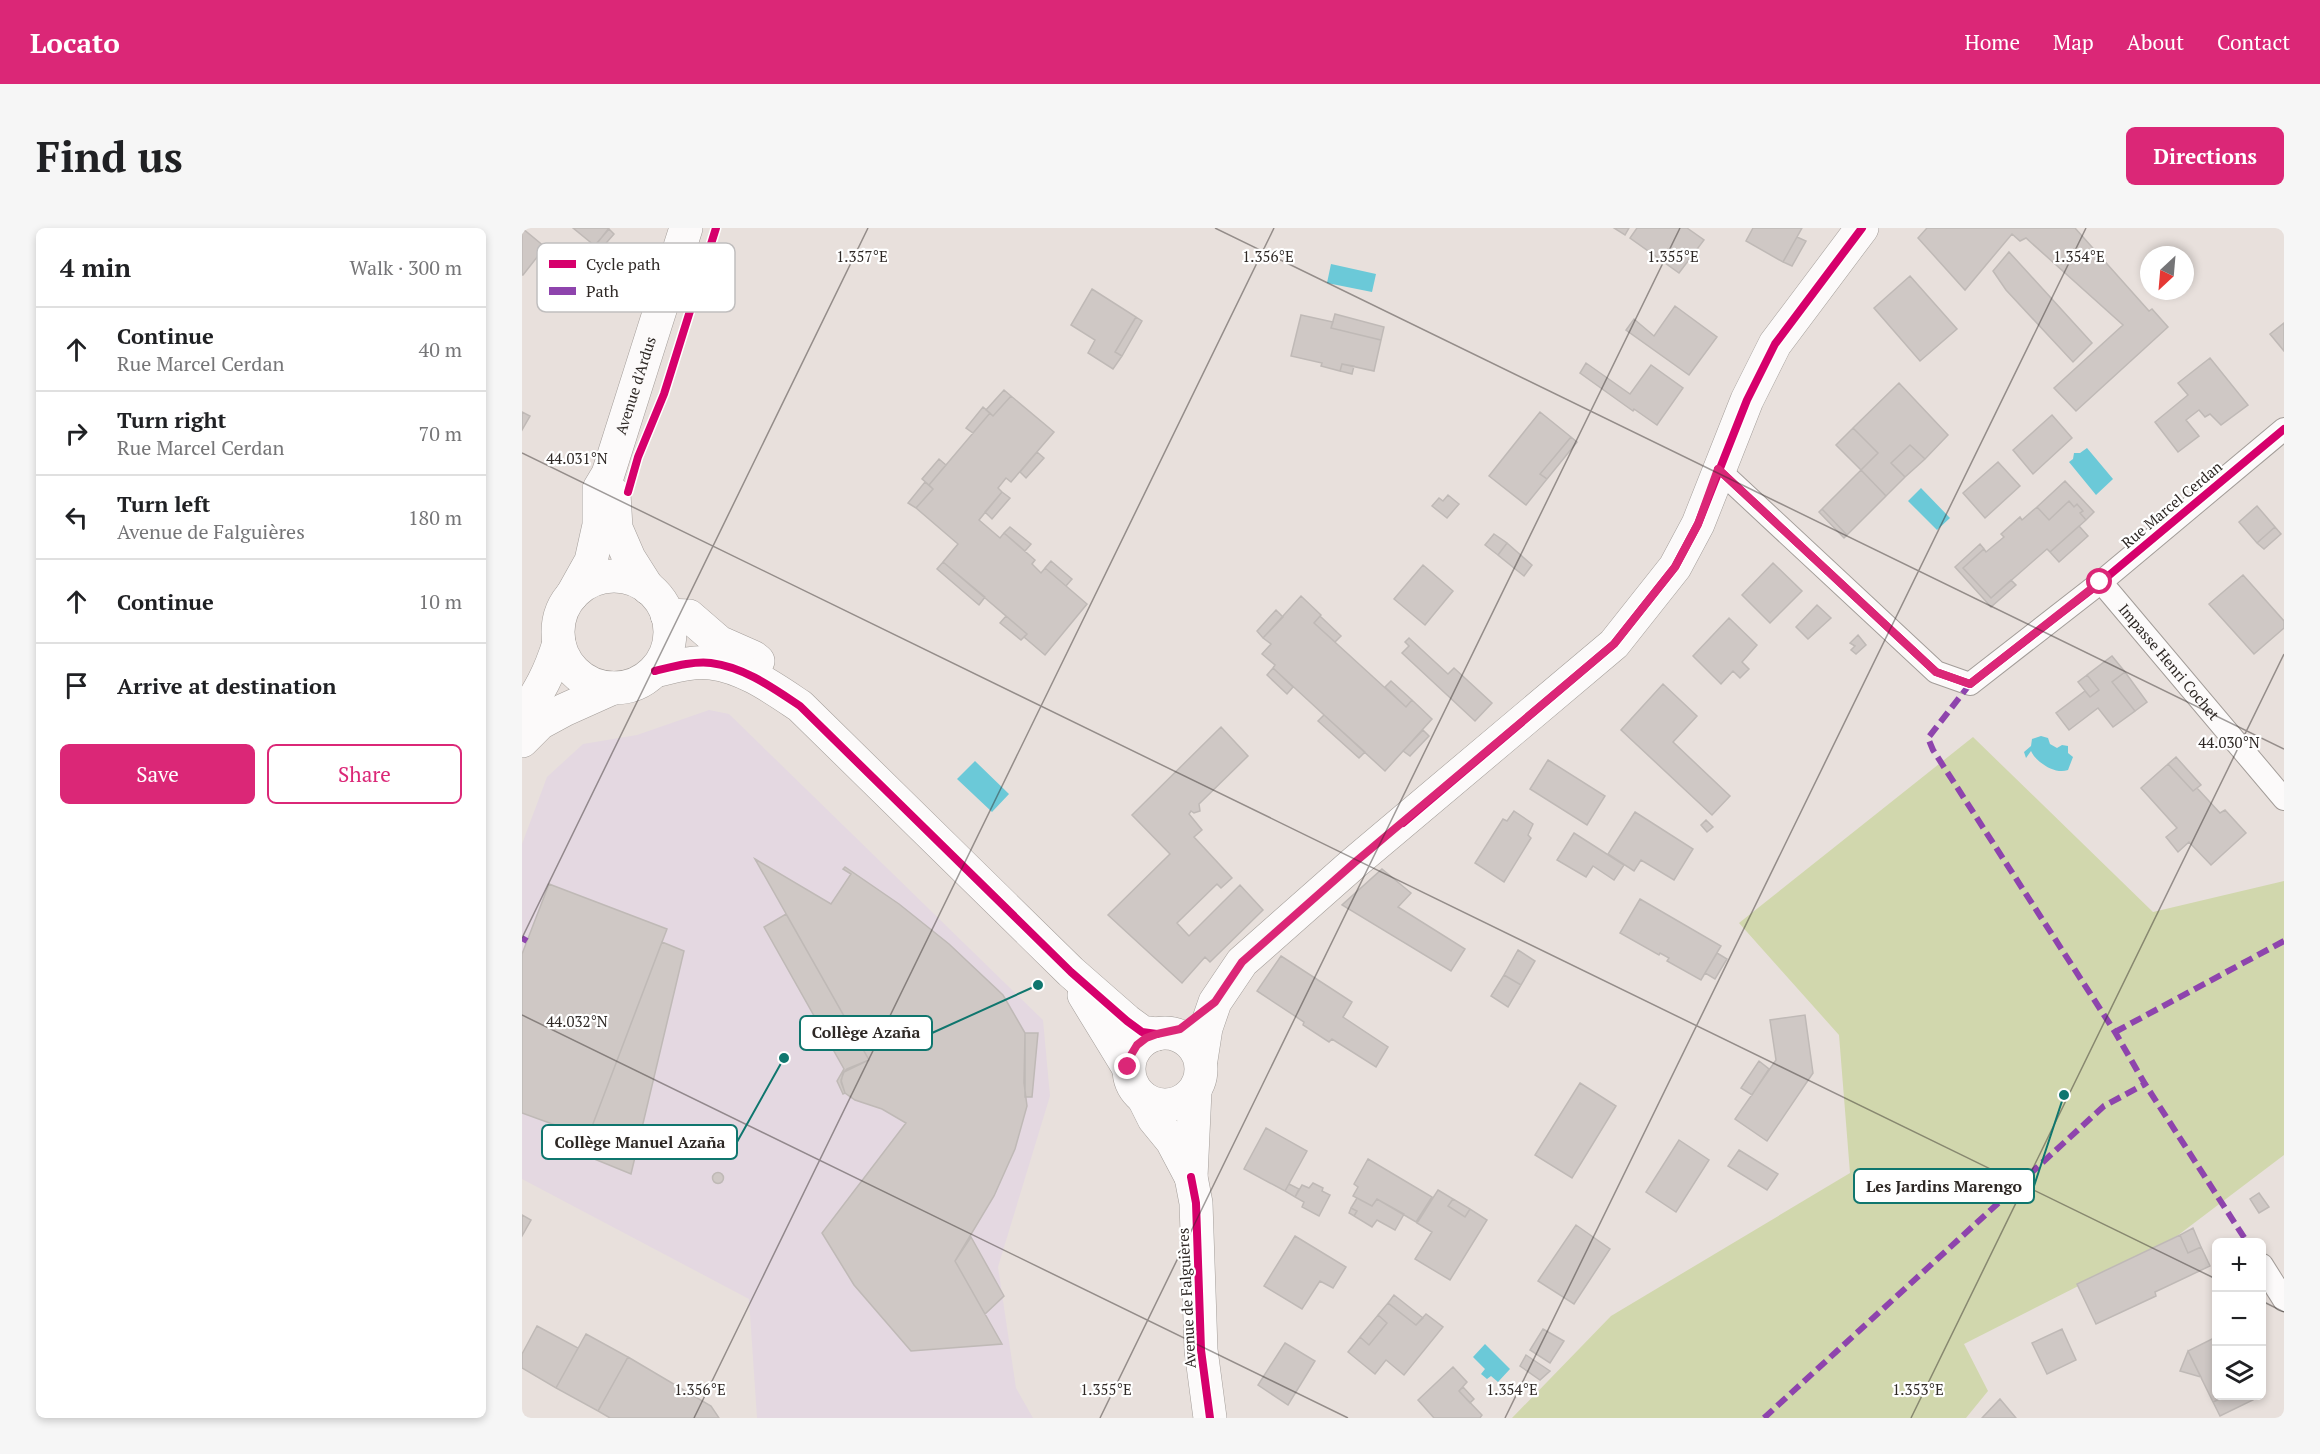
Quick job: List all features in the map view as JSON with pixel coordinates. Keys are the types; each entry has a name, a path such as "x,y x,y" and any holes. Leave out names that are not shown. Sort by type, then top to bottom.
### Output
{"street":[{"name":"Avenue d'Ardus","path":"681,243 686,228"},
{"name":"Avenue de Falguières","path":"1210,1418 1201,1350 1196,1203 1191,1177 1198,1076 1206,1028 1215,1002 1242,962 1354,863 1614,644 1675,567 1698,524 1747,400 1775,344 1862,228"},
{"name":"Avenue d'Ardus","path":"572,595 591,561 599,525 598,489 608,474 659,312"},
{"name":"Rue Marcel Cerdan","path":"1718,469 1936,672 1970,684 2100,582 2284,429"},
{"path":"608,474 614,490 616,528 629,558 648,588 660,600 667,615 670,630 668,644 663,659 655,671"},
{"path":"613,688 594,685 578,675 566,661 559,643 558,626 562,610 572,595 584,584 600,578 617,576 633,580 648,588"},
{"name":"Impasse Henri Cochet","path":"2100,582 2284,799"},
{"path":"667,615 689,616 719,642 753,657 789,687 800,706"},
{"path":"522,717 541,691 551,670 559,643"},
{"path":"522,741 540,723 564,710 613,688 639,682 655,671 684,664 711,663 750,675 800,706 1071,972 1134,1026 1142,1032 1163,1033 1180,1036 1189,1042 1198,1076 1187,1099 1165,1106 1144,1099 1135,1090 1128,1067 1137,1045 1146,1038 1163,1033"},
{"path":"1071,972 1107,1036 1128,1067"},
{"name":"Avenue de Falguières","path":"1163,1033 1180,1029 1215,1002"},
{"name":"Avenue de Falguières","path":"1144,1099 1154,1119 1172,1141 1191,1177"},
{"path":"2266,1271 2284,1299"}],"shaded area":[{"path":"709,710 729,714 1043,1020 1050,1096 998,1267 1016,1388 1033,1418 757,1418 749,1299 522,1179 522,844 547,777 583,744 637,735"}],"green space":[{"path":"1973,737 2153,912 2284,881 2284,1155 2177,1236 1964,1344 1988,1391 1966,1418 1512,1418 1611,1316 1850,1173 1839,1035 1739,923"}],"water":[{"path":"1331,264 1376,274 1372,292 1327,283"},
{"path":"2087,448 2113,479 2096,495 2069,462 2073,459 2074,453 2080,453"},
{"path":"1921,488 1950,518 1937,530 1908,501"},
{"path":"2041,736 2048,738 2050,744 2057,748 2062,745 2068,746 2068,753 2073,757 2068,770 2057,771 2046,766 2031,751 2026,758 2024,752 2031,746 2032,739"},
{"path":"975,761 1009,794 992,812 957,779"},
{"path":"1485,1344 1510,1369 1498,1382 1491,1376 1487,1379 1481,1374 1485,1369 1473,1357"}],"building":[{"path":"522,228 540,243 537,243 537,257 522,275"},
{"path":"573,228 609,228 597,243 591,243"},
{"path":"1614,228 1629,228 1625,235"},
{"path":"1637,228 1687,228 1704,240 1679,273 1630,238"},
{"path":"1753,228 1802,228 1783,262 1746,241"},
{"path":"1927,228 2075,228 2149,311 2152,309 2168,327 2076,411 2054,388 2123,325 2026,238 2020,241 2012,234 1965,290 1918,238"},
{"path":"609,229 614,234 606,243 597,243"},
{"path":"1797,237 1806,241 1792,266 1783,262"},
{"path":"2009,252 2092,343 2073,362 2006,290 1993,271"},
{"path":"1910,276 1957,329 1920,361 1874,308"},
{"path":"1092,289 1136,317 1115,352 1122,356 1113,369 1088,353 1095,340 1071,325"},
{"path":"1675,306 1717,337 1689,375 1626,330 1634,319 1654,336"},
{"path":"1335,314 1384,327 1381,340 1331,328"},
{"path":"1301,315 1333,322 1331,328 1381,340 1374,371 1342,364 1340,371 1321,366 1322,363 1291,356"},
{"path":"1136,317 1142,321 1122,356 1115,352"},
{"path":"2284,323 2284,351 2270,334"},
{"path":"2210,358 2248,405 2221,425 2210,414 2205,417 2199,410 2186,420 2199,436 2178,452 2155,422 2188,395 2178,383"},
{"path":"1586,363 1630,394 1651,365 1683,388 1657,425 1634,409 1633,411 1580,373"},
{"path":"1342,364 1354,366 1352,374 1340,371"},
{"path":"1899,383 1948,435 1925,459 1910,445 1891,463 1905,477 1886,496 1861,470 1878,453 1853,428"},
{"path":"1004,390 1011,396 993,416 986,410"},
{"path":"1011,396 1054,432 1011,482 1006,478 998,488 1002,492 979,520 1000,538 1004,533 1035,560 1032,564 1041,573 1045,568 1087,604 1045,655 1024,637 1027,634 943,562 958,544 916,508 933,489 929,485 990,413 993,416"},
{"path":"983,407 990,413 973,433 966,428"},
{"path":"522,412 530,416 522,430"},
{"path":"1540,412 1571,437 1540,474 1547,479 1526,505 1489,476"},
{"path":"2052,415 2072,438 2033,474 2013,450"},
{"path":"1853,428 1878,453 1861,470 1836,445"},
{"path":"1571,437 1577,442 1547,479 1540,474"},
{"path":"1910,445 1925,459 1905,477 1891,463"},
{"path":"1037,452 1044,458 1026,478 1020,472"},
{"path":"939,459 946,465 929,485 922,479"},
{"path":"1998,462 2020,486 1985,518 1963,493"},
{"path":"1861,470 1886,496 1847,535 1822,509"},
{"path":"2065,481 2094,512 2086,520 2077,504 2074,507 2069,501 2049,520 2037,507"},
{"path":"925,482 933,489 916,508 908,503"},
{"path":"1002,492 1010,498 992,519 985,512"},
{"path":"1448,495 1459,504 1447,518 1432,506 1439,498 1443,501"},
{"path":"2069,501 2074,507 2077,504 2086,520 2050,552 2047,549 1991,598 1963,568 1984,549 1986,552 2004,537 2001,534 2020,517 2022,520 2037,507 2049,520"},
{"path":"2257,506 2275,527 2257,543 2239,522"},
{"path":"1822,509 1847,535 1844,538 1819,512"},
{"path":"2079,526 2088,536 2059,562 2050,552"},
{"path":"1010,527 1031,544 1025,551 1004,533"},
{"path":"2275,527 2281,534 2264,549 2257,543"},
{"path":"1494,534 1507,543 1498,555 1485,545"},
{"path":"1507,543 1532,565 1524,576 1498,555"},
{"path":"1980,544 1984,549 1963,568 1991,598 2011,580 2016,585 1991,607 1955,567"},
{"path":"1051,561 1072,579 1066,586 1045,568"},
{"path":"943,562 985,597 979,605 937,569"},
{"path":"1773,563 1802,591 1770,623 1742,595"},
{"path":"1423,565 1453,591 1425,625 1394,599"},
{"path":"2243,575 2284,621 2284,628 2254,654 2209,604"},
{"path":"1301,596 1321,615 1314,623 1406,707 1412,700 1432,719 1385,771 1273,668 1275,665 1262,654 1271,644 1263,638"},
{"path":"1817,605 1831,618 1808,639 1796,627"},
{"path":"1276,610 1283,617 1263,638 1257,631"},
{"path":"1006,616 1027,634 1021,640 1000,623"},
{"path":"1320,616 1341,636 1335,642 1314,623"},
{"path":"1729,618 1757,645 1742,662 1749,669 1740,678 1733,671 1721,684 1693,656"},
{"path":"1858,635 1866,645 1856,654 1851,650 1855,646 1850,643"},
{"path":"1409,638 1448,674 1454,668 1492,703 1475,721 1402,653 1409,646 1405,642"},
{"path":"2112,656 2125,672 2112,682 2135,711 2113,727 2098,708 2069,730 2056,713 2085,691 2090,697 2099,690 2087,675"},
{"path":"1273,668 1293,687 1287,694 1267,675"},
{"path":"2125,672 2147,702 2135,711 2112,682"},
{"path":"2087,675 2099,690 2090,697 2078,682"},
{"path":"1391,681 1412,700 1406,707 1385,687"},
{"path":"1663,684 1697,716 1673,742 1730,796 1712,815 1621,730"},
{"path":"1324,715 1365,752 1359,758 1318,721"},
{"path":"1221,727 1248,756 1199,804 1200,811 1194,813 1191,811 1189,814 1202,830 1194,837 1232,878 1221,888 1217,884 1177,923 1189,936 1240,885 1263,910 1210,962 1205,957 1182,983 1108,915 1170,854 1132,815"},
{"path":"1423,730 1429,736 1410,756 1403,751"},
{"path":"2176,757 2201,785 2193,791 2168,764"},
{"path":"1548,760 1605,796 1587,825 1530,789"},
{"path":"2168,764 2193,791 2197,788 2220,813 2225,810 2246,833 2211,865 2189,842 2178,852 2166,837 2177,828 2141,788"},
{"path":"1514,811 1533,824 1528,835 1531,838 1504,882 1475,863 1503,819 1507,821"},
{"path":"1635,812 1693,849 1674,880 1641,860 1634,871 1608,854"},
{"path":"1706,820 1713,827 1707,832 1701,825"},
{"path":"1574,833 1624,865 1614,880 1593,866 1586,877 1557,860"},
{"path":"755,859 831,904 851,874 843,869 845,867 899,904 949,944 1003,995 1025,1033 1024,1083 1027,1106 1015,1149 994,1196 955,1261 1002,1344 911,1351 854,1285 822,1233 906,1123 882,1109 855,1100 845,1093 841,1082 843,1073 869,1060"},
{"path":"1382,869 1411,893 1398,907 1465,949 1451,971 1342,905"},
{"path":"549,884 667,929 588,1137 522,1113 522,954"},
{"path":"1640,899 1721,946 1701,980 1667,961 1669,958 1660,953 1659,955 1620,933"},
{"path":"786,914 869,1060 844,1072 841,1080 845,1093 843,1094 837,1081 844,1069 764,927"},
{"path":"662,942 684,951 631,1174 565,1147 571,1131 588,1137"},
{"path":"1518,950 1535,961 1521,985 1504,975"},
{"path":"1717,953 1727,959 1715,979 1705,973"},
{"path":"1281,956 1352,1002 1343,1017 1388,1047 1376,1067 1332,1039 1329,1042 1303,1025 1304,1022 1257,991"},
{"path":"1504,975 1521,985 1508,1007 1491,996"},
{"path":"1805,1015 1813,1073 1767,1141 1735,1119 1776,1060 1770,1020"},
{"path":"1025,1033 1038,1033 1032,1097 1025,1097"},
{"path":"1759,1061 1769,1069 1752,1095 1741,1088"},
{"path":"1580,1083 1616,1106 1572,1178 1535,1155"},
{"path":"1266,1128 1307,1151 1285,1191 1244,1169"},
{"path":"1679,1140 1709,1160 1676,1212 1646,1192"},
{"path":"1739,1150 1778,1174 1767,1190 1728,1166"},
{"path":"1368,1159 1432,1197 1416,1222 1377,1199 1372,1206 1353,1196 1358,1187 1354,1184"},
{"path":"718,1173 722,1174 722,1182 718,1183 714,1182 713,1178 714,1174"},
{"path":"1313,1183 1330,1195 1319,1216 1302,1207 1304,1202 1295,1197 1302,1185 1309,1188"},
{"path":"1289,1184 1299,1189 1295,1197 1285,1191"},
{"path":"1438,1190 1453,1199 1448,1206 1465,1217 1470,1209 1487,1220 1450,1280 1415,1259 1432,1232 1417,1223"},
{"path":"2259,1193 2269,1207 2259,1213 2250,1199"},
{"path":"1357,1198 1372,1206 1377,1199 1404,1214 1395,1230 1377,1220 1372,1227 1354,1216 1357,1211 1351,1208"},
{"path":"1453,1199 1470,1209 1465,1217 1448,1206"},
{"path":"1351,1208 1357,1211 1354,1216 1349,1213"},
{"path":"522,1215 531,1220 522,1236"},
{"path":"1576,1225 1610,1249 1574,1304 1538,1281"},
{"path":"2193,1228 2201,1247 2188,1253 2180,1235"},
{"path":"2180,1235 2188,1253 2201,1247 2210,1266 2155,1292 2156,1296 2096,1324 2077,1284"},
{"path":"1295,1236 1346,1267 1333,1288 1320,1281 1302,1309 1264,1286"},
{"path":"971,1237 1004,1296 985,1314 955,1261"},
{"path":"1394,1295 1423,1318 1416,1325 1388,1303"},
{"path":"1388,1303 1416,1325 1426,1314 1443,1327 1404,1375 1386,1360 1375,1374 1348,1352 1360,1337 1369,1345 1387,1323 1378,1315"},
{"path":"1378,1315 1387,1323 1369,1345 1360,1337"},
{"path":"537,1326 578,1348 556,1388 522,1368 522,1354"},
{"path":"1543,1329 1564,1341 1550,1363 1530,1350"},
{"path":"2062,1329 2076,1360 2047,1374 2032,1343"},
{"path":"586,1334 628,1357 598,1411 556,1388"},
{"path":"2212,1339 2212,1400 2188,1351"},
{"path":"1285,1343 1315,1361 1288,1405 1258,1385"},
{"path":"2188,1351 2201,1377 2180,1371"},
{"path":"1526,1355 1550,1371 1540,1380 1520,1366"},
{"path":"628,1357 711,1406 719,1418 610,1418 598,1411"},
{"path":"1453,1367 1467,1382 1459,1391 1482,1415 1480,1418 1434,1418 1418,1400"},
{"path":"1463,1387 1474,1399 1470,1403 1459,1391"},
{"path":"2000,1399 2016,1418 1982,1418"},
{"path":"2218,1400 2253,1400 2220,1416 2213,1402"}],"marked path":[{"path":"1970,684 1928,738 1933,750 2244,1238"},
{"path":"522,938 527,941"},
{"path":"2115,1032 2284,941"},
{"path":"1764,1418 2104,1106 2145,1084"}],"cycle path":[{"path":"711,243 716,228"},
{"path":"1403,823 1614,644 1675,567 1698,524 1747,400 1775,344 1862,228"},
{"path":"628,492 638,457 664,394 690,312"},
{"path":"1718,469 1936,672 1970,684 2101,582 2284,429"},
{"path":"655,671 697,663 723,665 758,679 800,706 1071,972 1142,1032 1157,1034"},
{"path":"1191,1177 1196,1203 1201,1350 1210,1418"}],"place":[{"name":"Collège Azaña","path":"1038,985"},
{"name":"Collège Manuel Azaña","path":"784,1058"},
{"name":"Les Jardins Marengo","path":"2064,1095"}],"route":[{"path":"1128,1067 1137,1045 1146,1038 1180,1029 1215,1002 1242,962 1354,863 1614,644 1675,567 1698,524 1718,469 1936,672 1970,684 2100,582"}]}
